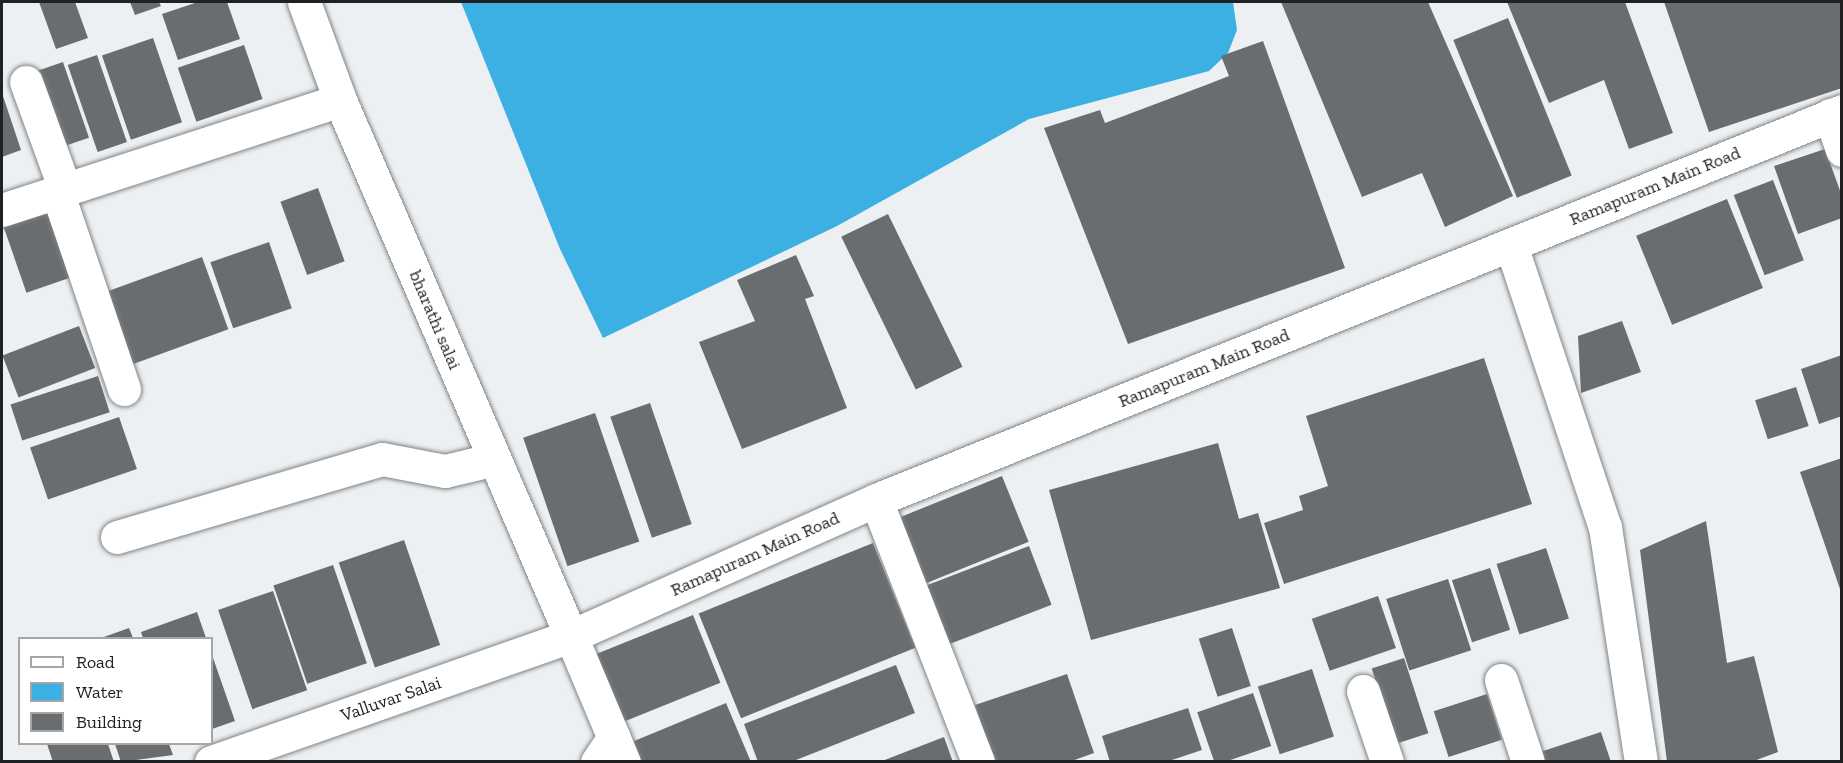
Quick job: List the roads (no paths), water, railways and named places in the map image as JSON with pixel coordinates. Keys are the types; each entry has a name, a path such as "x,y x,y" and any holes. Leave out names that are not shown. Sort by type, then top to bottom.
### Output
{"street":[{"name":"bharathi salai","path":"304,2 340,100 571,636 612,753"},
{"path":"26,82 124,389"},
{"path":"2,210 340,100"},
{"path":"1836,113 1842,150"},
{"name":"Ramapuram Main Road","path":"571,636 876,500 1836,113"},
{"path":"1511,245 1605,527 1641,762"},
{"path":"117,537 382,459 445,471 495,459"},
{"path":"876,500 978,762"},
{"name":"Valluvar Salai","path":"211,762 571,636"},
{"path":"1501,680 1528,762"},
{"path":"1363,691 1387,762"}],"water":[{"path":"461,2 1233,2 1237,30 1228,53 1209,71 1029,119 837,226 603,338 560,249"}]}
